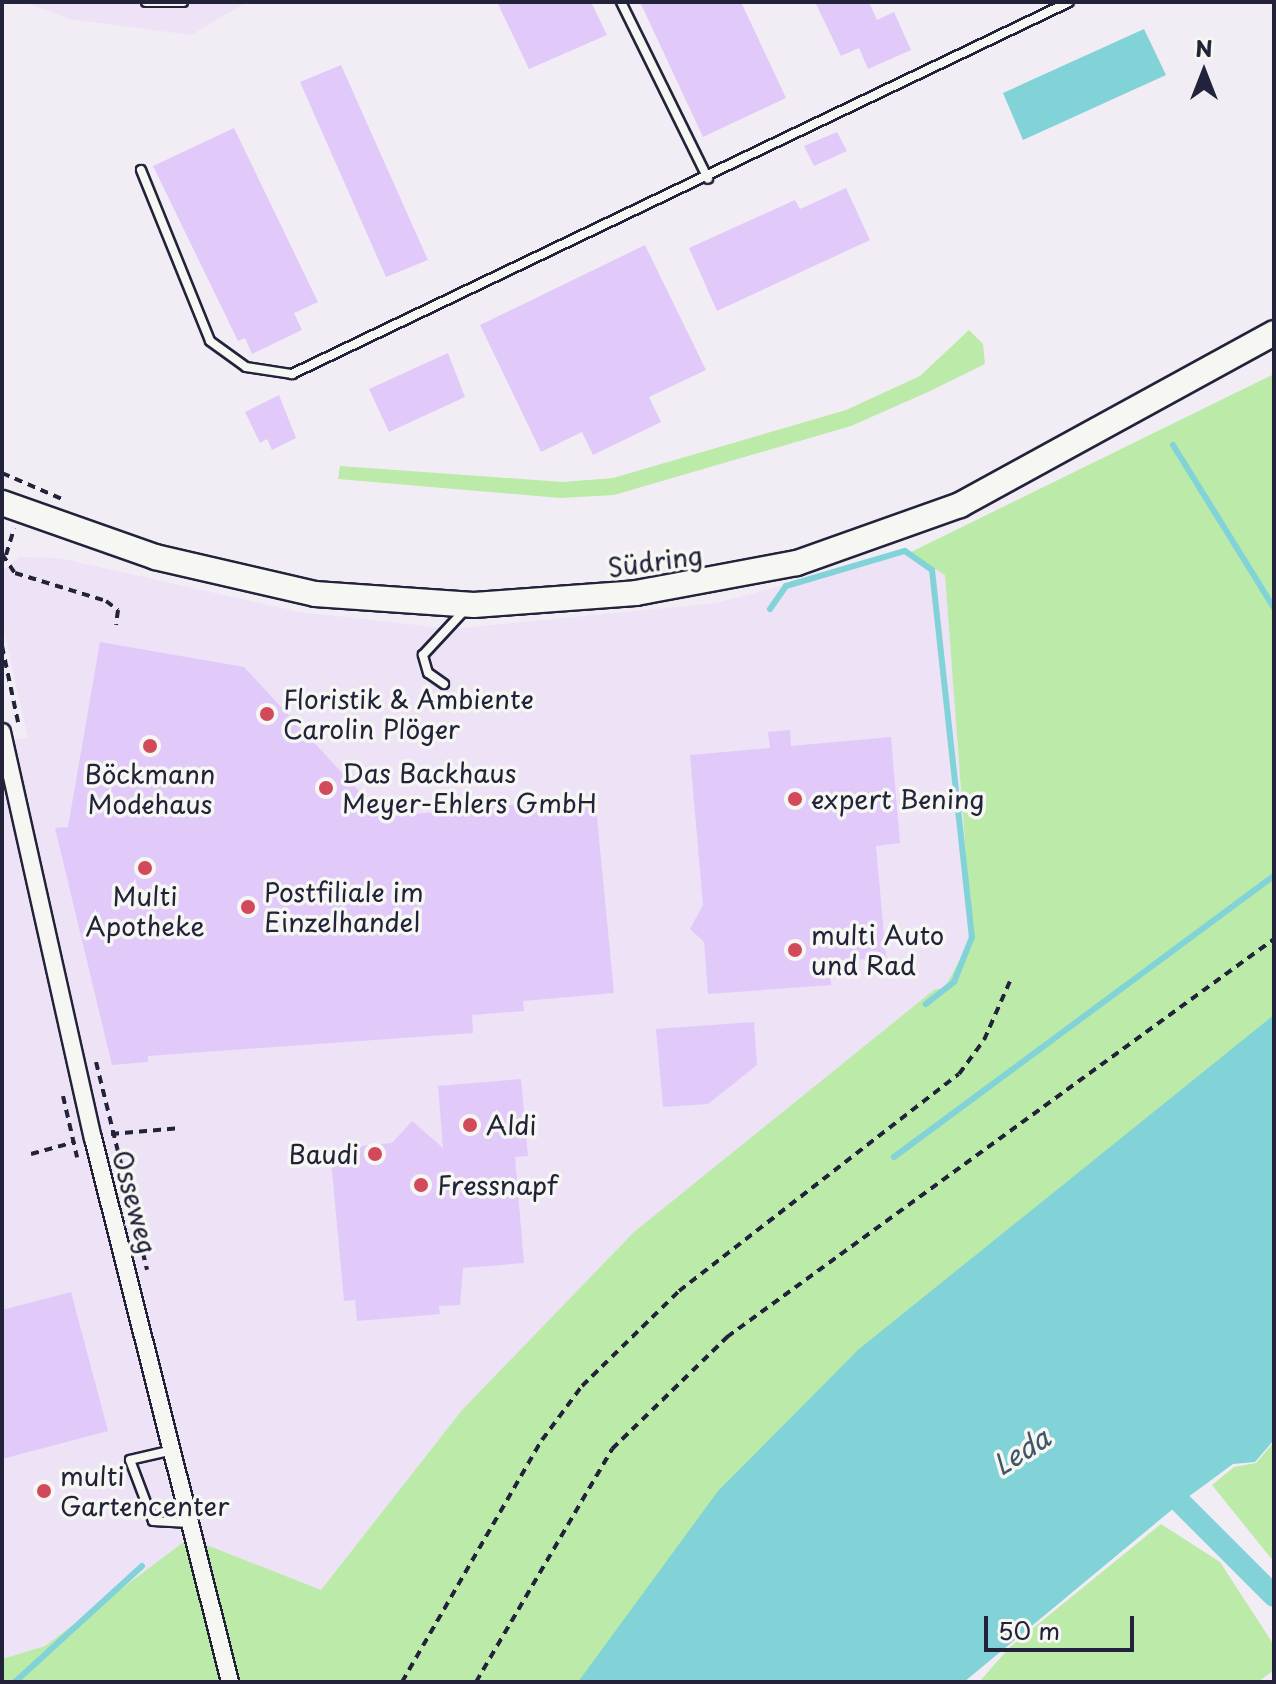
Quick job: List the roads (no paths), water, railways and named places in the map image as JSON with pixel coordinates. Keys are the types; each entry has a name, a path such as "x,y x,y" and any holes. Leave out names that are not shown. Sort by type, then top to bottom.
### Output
{"main road":[{"name":"Südring","path":"2,503 234,579 385,602 474,605 713,581 879,537 1031,471 1274,333"}],"street":[{"name":"Osseweg","path":"2,732 93,1138 193,1522 230,1682"}],"lane":[{"path":"146,2 183,2"},
{"path":"621,2 708,179"},
{"path":"141,170 210,341 246,367 292,374 708,179 1069,2"},
{"path":"444,684 428,673 423,655 435,635 474,605"},
{"path":"174,1450 130,1460 140,1497 153,1521 193,1522"}],"water":[{"path":"1144,29 1166,75 1023,140 1003,93"},
{"name":"Leda","path":"1274,1015 1274,1440 1255,1462 1233,1464 1180,1503 964,1682 578,1682 718,1491 859,1349"}],"waterway":[{"path":"1173,445 1274,608"},
{"path":"770,609 786,586 905,551 932,570 972,937 954,982 926,1004"},
{"path":"894,1157 1274,876"},
{"path":"1162,1484 1274,1596"},
{"path":"15,1682 142,1566"}],"place":[{"name":"Floristik & Ambiente Carolin Plöger","path":"267,714"},
{"name":"Böckmann Modehaus","path":"150,746"},
{"name":"Das Backhaus Meyer-Ehlers GmbH","path":"326,788"},
{"name":"expert Bening","path":"795,799"},
{"name":"Multi Apotheke","path":"145,868"},
{"name":"Postfiliale im Einzelhandel","path":"248,907"},
{"name":"multi Auto und Rad","path":"795,950"},
{"name":"Aldi","path":"470,1125"},
{"name":"Baudi","path":"375,1154"},
{"name":"Fressnapf","path":"421,1185"},
{"name":"multi Gartencenter","path":"44,1491"}]}
